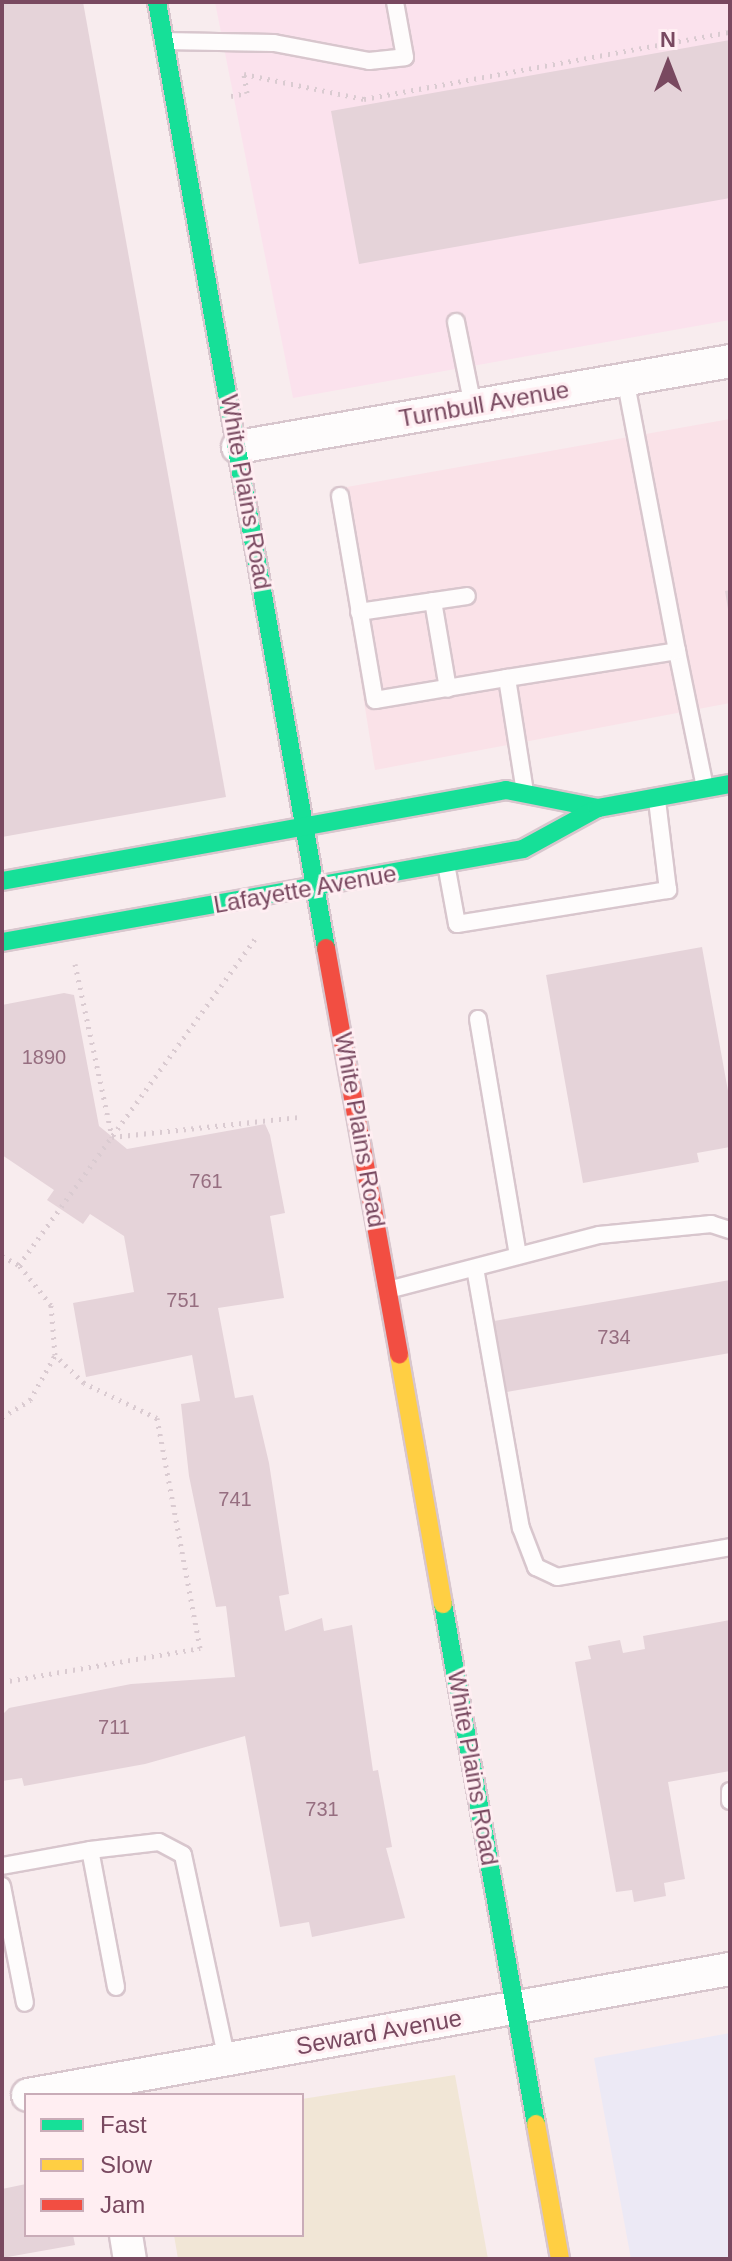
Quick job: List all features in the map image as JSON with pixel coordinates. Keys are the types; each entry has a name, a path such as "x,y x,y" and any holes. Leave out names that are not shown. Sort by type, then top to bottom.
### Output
{"main road":[{"name":"White Plains Road","path":"157,2 560,2259"},
{"name":"Lafayette Avenue","path":"2,942 523,849 598,808 730,784"},
{"name":"Lafayette Avenue","path":"2,881 506,790 598,808"}],"street":[{"name":"Turnbull Avenue","path":"238,447 730,361"},
{"name":"Seward Avenue","path":"51,2093 98,2089 227,2060 730,1969"},
{"name":"Seward Avenue","path":"2,2100 24,2096"},
{"path":"126,2237 130,2259"}],"lane":[{"path":"164,41 274,43 369,61 405,57 395,2"},
{"path":"456,322 473,406"},
{"path":"625,379 705,788"},
{"path":"340,496 375,700 677,651"},
{"path":"359,612 467,596"},
{"path":"433,601 448,689"},
{"path":"507,678 525,793"},
{"path":"446,863 457,924 668,890 656,797"},
{"path":"478,1019 518,1256"},
{"path":"388,1290 599,1235 711,1224 730,1230"},
{"path":"475,1268 521,1528 536,1567 557,1577 730,1547"},
{"path":"730,1791 730,1801"},
{"path":"2,1866 90,1850 159,1842 183,1855 227,2060"},
{"path":"90,1850 116,1987"},
{"path":"2,1886 25,2003"}],"path":[{"path":"231,96 247,93 244,74 364,99 730,32"},
{"path":"19,1265 265,926"},
{"path":"74,959 112,1137"},
{"path":"112,1137 298,1117"},
{"path":"2,1256 19,1265 51,1305 55,1355 30,1400 2,1417"},
{"path":"2,1682 200,1648 157,1418 84,1383 55,1355"}],"shaded area":[{"path":"215,2 730,2 730,320 293,398"},
{"path":"730,419 730,703 375,770 330,490"},
{"path":"730,2033 730,2259 631,2259 594,2058"},
{"path":"455,2075 488,2259 178,2259 174,2237 304,2237 304,2099"}],"building":[{"path":"2,2 83,2 226,797 2,837"},
{"path":"730,40 730,198 359,264 331,111"},
{"path":"730,590 730,609 728,609 725,591"},
{"path":"702,947 730,1102 730,1147 697,1153 699,1162 583,1183 546,975"},
{"path":"64,993 74,995 99,1126 127,1149 265,1124 270,1135 285,1213 270,1216 284,1298 218,1308 235,1398 253,1395 269,1463 289,1594 279,1596 285,1631 322,1618 324,1631 352,1625 373,1771 378,1770 392,1847 386,1848 405,1918 312,1937 309,1922 280,1927 245,1736 145,1764 24,1786 22,1778 2,1781 2,1715 9,1708 131,1684 235,1677 226,1606 216,1607 189,1476 181,1404 200,1401 192,1355 86,1377 73,1303 134,1292 124,1236 90,1214 83,1224 47,1200 54,1190 2,1155 2,1005"},
{"path":"730,1280 730,1353 507,1392 494,1321"},
{"path":"730,1620 730,1771 668,1782 685,1879 664,1883 666,1896 634,1902 632,1890 616,1892 575,1662 591,1659 588,1646 620,1640 623,1653 645,1649 643,1636"},
{"path":"24,2184 24,2237 73,2237 75,2245 2,2258 2,2189"}],"traffic: fast":[{"path":"157,2 326,948"},
{"path":"2,942 523,849 598,808 730,784"},
{"path":"2,881 506,790 598,808"},
{"path":"443,1604 536,2124"}],"traffic: slow":[{"path":"399,1355 443,1604"},
{"path":"536,2124 560,2259"}],"traffic: jam":[{"path":"326,948 399,1355"}]}
